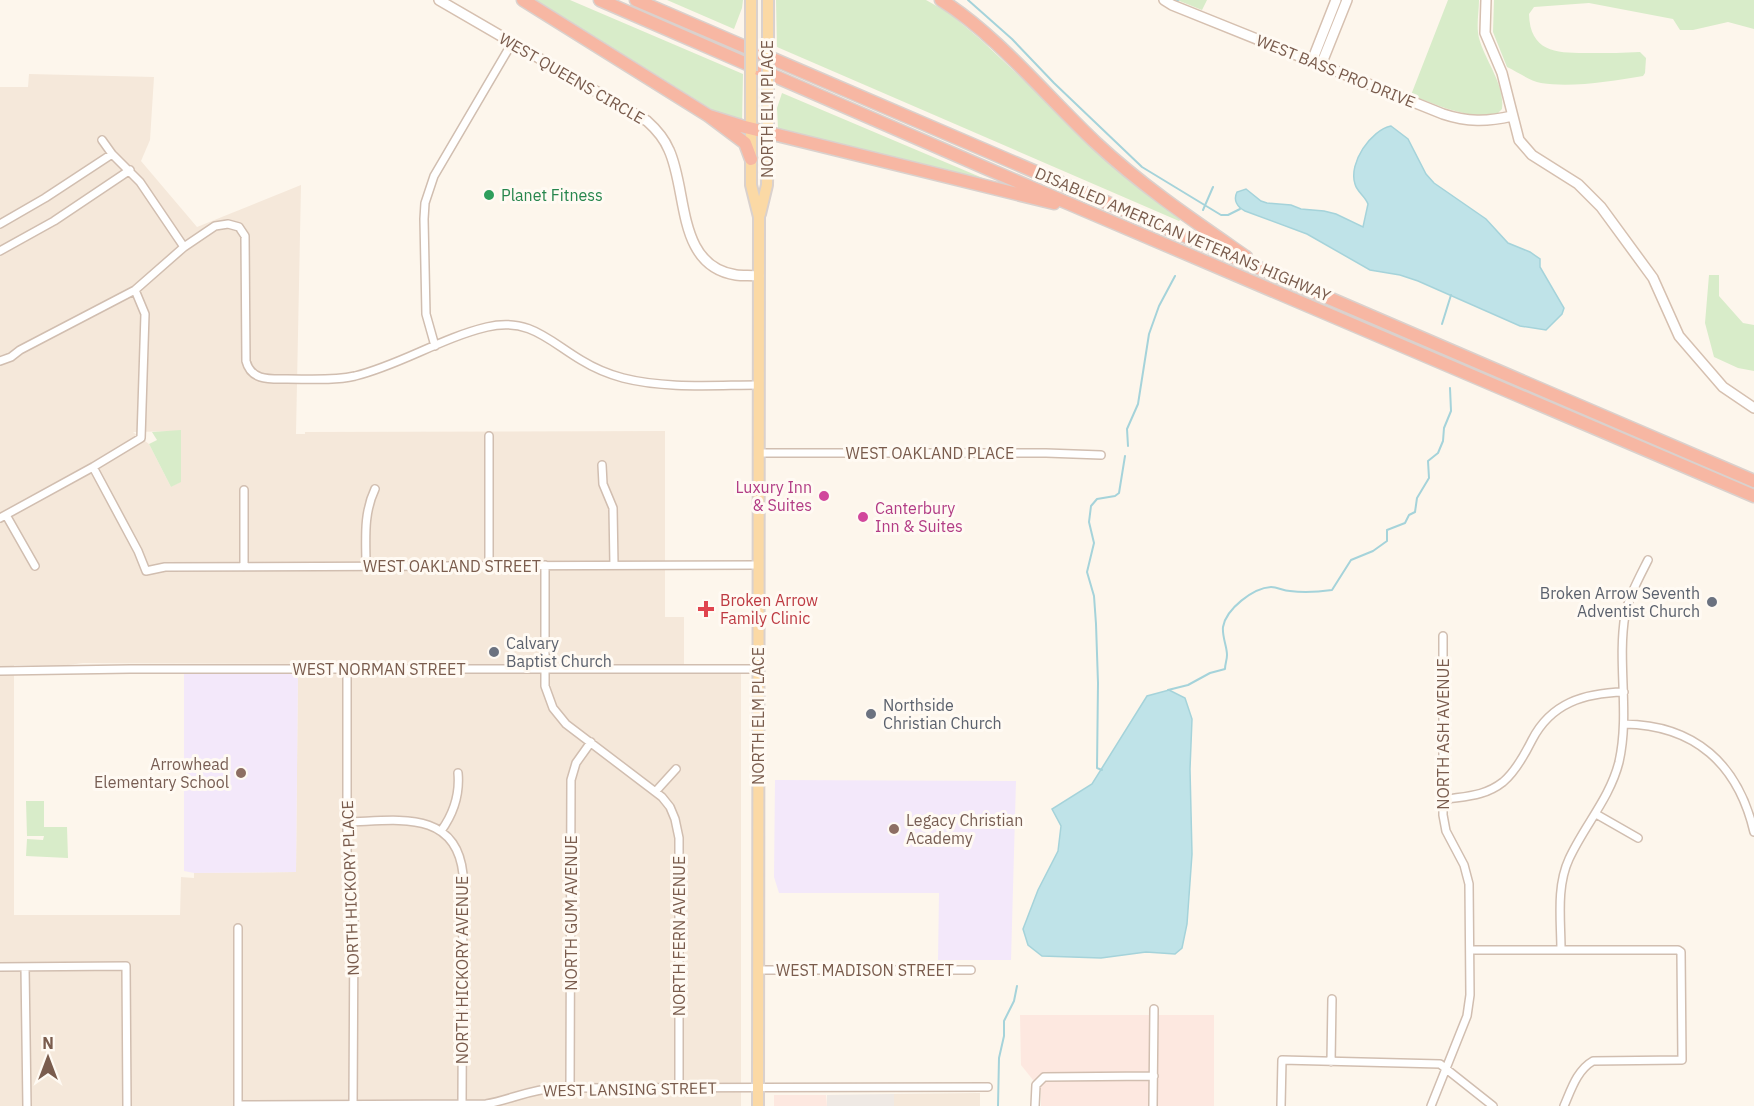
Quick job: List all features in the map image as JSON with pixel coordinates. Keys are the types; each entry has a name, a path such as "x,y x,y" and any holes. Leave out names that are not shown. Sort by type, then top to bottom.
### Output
{"highway":[{"path":"523,0 709,116 745,143 751,159"},
{"name":"DISABLED AMERICAN VETERANS HIGHWAY","path":"600,0 1754,496"},
{"name":"DISABLED AMERICAN VETERANS HIGHWAY","path":"636,0 1754,481"},
{"path":"941,0 982,31 1138,181 1269,273"},
{"path":"709,116 751,124 1085,210"}],"main road":[{"name":"NORTH ELM PLACE","path":"751,0 751,185 759,217"},
{"name":"NORTH ELM PLACE","path":"758,1106 759,217 767,185 768,0"}],"street":[{"name":"WEST QUEENS CIRCLE","path":"439,0 647,121 664,141 675,163 685,216 696,249 718,269 736,275 759,276"},
{"name":"WEST BASS PRO DRIVE","path":"1164,0 1459,120 1490,121 1512,116"},
{"path":"1317,63 1336,0"},
{"path":"1317,63 1347,0"},
{"path":"1486,0 1485,33 1502,74 1519,140 1525,148 1588,193 1601,207 1653,278 1679,336 1723,387 1754,408"},
{"path":"435,346 426,314 425,203 434,176 512,43"},
{"path":"102,140 140,182 184,247"},
{"path":"1,221 45,198 112,153"},
{"path":"0,251 54,221 130,170"},
{"path":"1,361 135,290 184,247 215,226 236,225 242,230 245,240 245,350 248,368 255,375 264,379 335,379 362,374 489,326 518,326 546,336 594,367 626,379 683,384 759,385"},
{"path":"35,566 3,516 141,438 145,314 135,290"},
{"path":"489,436 489,566"},
{"name":"WEST OAKLAND PLACE","path":"759,453 1101,455"},
{"path":"602,465 603,484 613,508 614,565"},
{"name":"WEST OAKLAND STREET","path":"93,467 138,551 146,572 165,567 759,565"},
{"path":"366,566 366,514 375,489"},
{"path":"244,490 244,567"},
{"path":"1561,950 1563,875 1569,858 1596,814 1614,777 1622,745 1625,616 1630,597 1648,560"},
{"name":"NORTH FERN AVENUE","path":"545,565 546,693 553,708 561,720 656,791 673,812 679,838 679,1088"},
{"name":"NORTH ASH AVENUE","path":"1431,1106 1469,1008 1469,884 1464,864 1444,826 1442,800 1443,636"},
{"name":"NORTH HICKORY PLACE","path":"347,669 347,873 354,921 353,1105"},
{"name":"WEST NORMAN STREET","path":"0,671 758,669"},
{"path":"1442,800 1476,796 1503,782 1518,764 1539,728 1562,706 1595,694 1624,692"},
{"path":"1624,724 1653,726 1675,733 1694,741 1715,757 1740,789 1748,807 1754,832"},
{"name":"NORTH GUM AVENUE","path":"570,1089 571,780 576,763 591,742"},
{"path":"656,791 676,769"},
{"path":"347,822 417,822 431,825 441,831 457,798 458,773"},
{"path":"1596,814 1638,837"},
{"name":"NORTH HICKORY AVENUE","path":"441,831 456,847 463,874 462,1105"},
{"path":"238,928 238,1106"},
{"path":"1470,950 1678,950 1681,952 1682,1060 1593,1061 1584,1066 1578,1074 1564,1106"},
{"path":"0,967 126,966 127,1106"},
{"path":"25,967 27,1106"},
{"name":"WEST MADISON STREET","path":"758,970 971,970"},
{"path":"1331,1062 1332,999"},
{"path":"1153,1106 1154,1009"},
{"path":"1281,1106 1282,1060 1440,1064 1493,1106"},
{"path":"1035,1106 1036,1085 1044,1077 1154,1076"},
{"name":"WEST LANSING STREET","path":"238,1106 462,1105 494,1103 542,1090 570,1089 988,1087"}],"shaded area":[{"path":"29,74 154,77 150,140 141,161 197,227 301,185 296,434 305,434 305,432 665,431 665,617 684,617 684,673 741,673 741,1106 0,1106 0,87 28,87","holes":["181,431 180,482 171,487 149,444 133,432","83,663 298,664 296,872 194,873 194,878 181,877 180,915 14,915 14,665 61,666"]},
{"name":"Arrowhead Elementary School","path":"184,674 298,674 296,872 194,873 184,871"},
{"name":"Legacy Christian Academy","path":"775,780 1016,781 1011,960 938,960 939,893 779,893 774,877"},
{"path":"1020,1015 1214,1015 1214,1106 1041,1106 1041,1090 1021,1065"},
{"path":"980,1093 980,1106 894,1106 894,1094"},
{"path":"894,1094 894,1106 827,1106 827,1095"},
{"path":"774,1095 826,1095 827,1106 774,1106"}],"green space":[{"path":"536,0 570,0 743,74 742,123 716,112"},
{"path":"667,0 743,0 734,29"},
{"path":"776,0 926,0 949,13 980,39 1120,171 1182,218 1179,221 777,47"},
{"path":"1177,0 1207,0 1202,10"},
{"path":"1448,0 1479,0 1479,38 1501,91 1502,109 1496,115 1463,113 1411,95"},
{"path":"1494,0 1754,0 1754,29 1728,22 1693,30 1680,30 1673,19 1589,3 1534,7 1529,14 1531,27 1535,37 1549,49 1569,53 1640,52 1646,58 1643,76 1566,85 1541,83 1507,67 1493,32"},
{"path":"782,93 985,179 980,181 778,129 777,108"},
{"path":"1709,275 1719,275 1719,296 1743,323 1754,325 1754,371 1738,368 1714,357 1705,323"},
{"path":"181,430 181,482 171,487 149,444 157,440 152,432"},
{"path":"26,801 44,801 44,827 67,827 68,858 26,856 27,839 43,840 44,836 27,836"}],"water":[{"path":"1391,126 1408,139 1426,174 1434,183 1486,219 1508,243 1540,259 1540,267 1564,308 1562,314 1546,330 1520,326 1418,281 1400,275 1370,270 1307,234 1245,211 1236,203 1237,192 1246,189 1267,203 1291,205 1301,209 1336,214 1363,227 1368,204 1355,184 1355,167 1358,157 1369,141 1383,129"},
{"path":"1169,690 1185,698 1192,719 1190,769 1192,854 1187,924 1182,948 1175,954 1146,952 1101,958 1042,956 1028,945 1023,929 1038,890 1058,851 1061,826 1052,809 1092,784 1147,696"}],"waterway":[{"path":"968,0 1012,39 1054,83 1142,167 1221,215 1228,215 1240,209"},
{"path":"1203,210 1213,187"},
{"path":"1128,446 1127,429 1138,404 1149,334 1159,306 1175,276"},
{"path":"1442,324 1451,295"},
{"path":"1168,690 1188,685 1210,673 1225,669 1227,655 1223,631 1225,620 1229,613 1249,595 1271,587 1300,592 1332,590 1351,560 1373,551 1387,541 1387,530 1405,523 1409,515 1415,512 1417,498 1429,478 1428,461 1438,453 1443,441 1444,428 1451,411 1450,388"},
{"path":"1102,770 1097,768 1096,624 1094,596 1087,572 1094,543 1089,522 1091,506 1097,499 1115,496 1119,493 1125,456"},
{"path":"998,1106 999,1058 1004,1036 1004,1021 1014,1001 1017,986"}],"place":[{"name":"Planet Fitness","path":"489,195"},
{"name":"Luxury Inn & Suites","path":"824,496"},
{"name":"Canterbury Inn & Suites","path":"863,517"},
{"name":"Broken Arrow Seventh Adventist Church","path":"1712,602"},
{"name":"Broken Arrow Family Clinic","path":"706,609"},
{"name":"Calvary Baptist Church","path":"494,652"},
{"name":"Northside Christian Church","path":"871,714"},
{"name":"Arrowhead Elementary School","path":"241,773"},
{"name":"Legacy Christian Academy","path":"894,829"}]}
